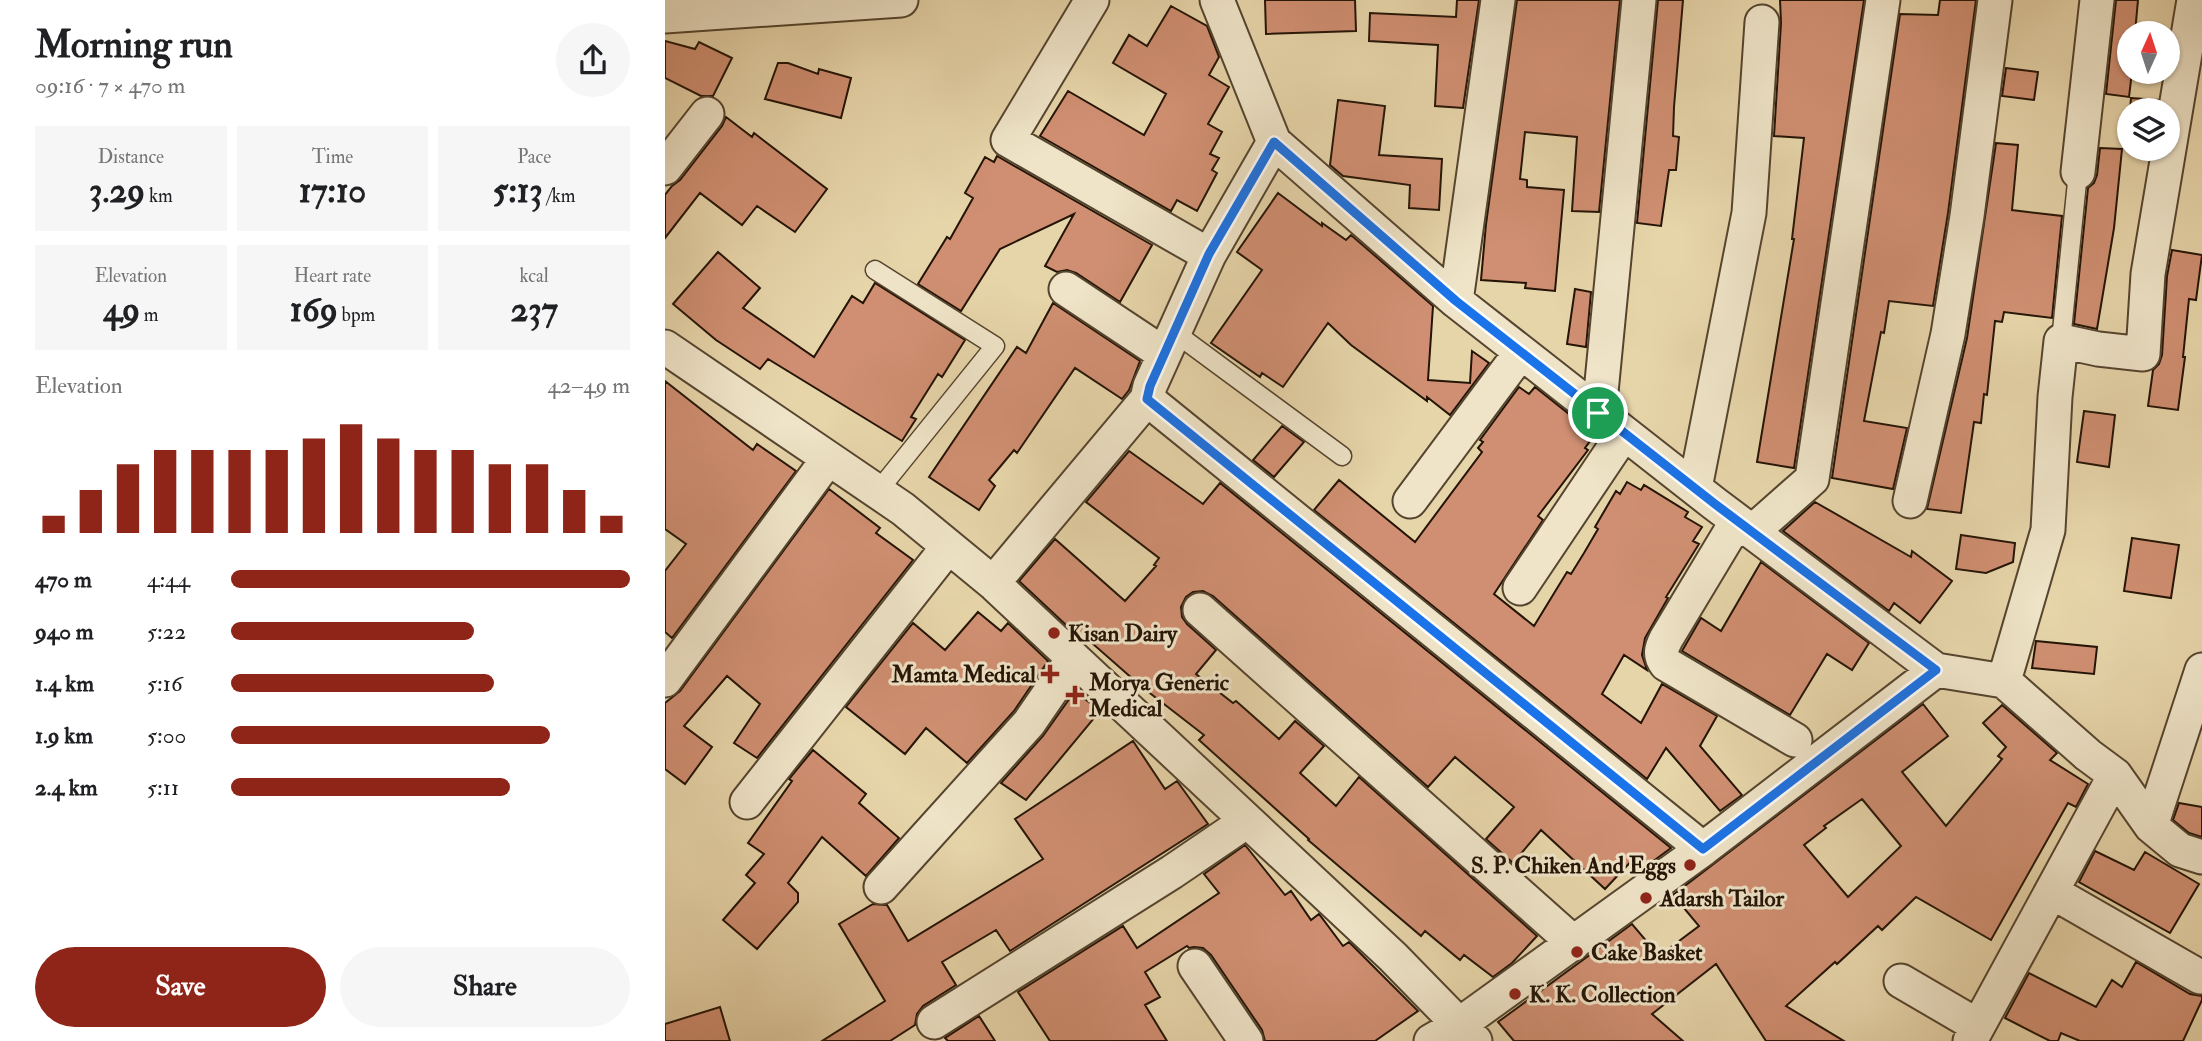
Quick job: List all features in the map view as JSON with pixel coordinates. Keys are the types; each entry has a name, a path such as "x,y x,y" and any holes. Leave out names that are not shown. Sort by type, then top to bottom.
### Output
{"street":[{"path":"1092,0 1008,140 1209,254"},
{"path":"1217,0 1274,142 1456,301 1695,488 1936,670 2004,681 2088,755 2115,775 2151,826 2180,850 2202,857"},
{"path":"1456,301 1498,0"},
{"path":"1598,413 1639,0"},
{"path":"1795,740 1666,664 1661,657 1661,649 1665,639 1745,526 1812,479 1883,0"},
{"path":"1910,501 1948,334 1967,216 1995,0"},
{"path":"2078,172 2097,0"},
{"path":"2004,681 2048,530 2055,397 2061,341 2143,354 2148,274 2194,0"},
{"path":"665,16 881,1"},
{"path":"1695,488 1749,213 1762,22"},
{"path":"665,168 708,114"},
{"path":"993,583 1147,399 1150,386 1209,254 1274,142"},
{"path":"1066,289 1169,343"},
{"path":"665,347 878,491 993,583 1394,957 1455,1036 1936,670"},
{"path":"1410,502 1521,352"},
{"path":"1147,399 1703,849"},
{"path":"1520,588 1624,433"},
{"path":"665,680 828,459"},
{"path":"747,803 948,547"},
{"path":"1200,610 1574,943"},
{"path":"881,887 1029,723 1073,659"},
{"path":"2151,826 2202,670"},
{"path":"1901,981 1974,1033 2115,775"},
{"path":"934,1022 1172,872 1247,821"},
{"path":"2052,891 2200,977"},
{"path":"1195,966 1246,1041"}],"lane":[{"path":"2061,341 2078,172"},
{"path":"875,270 995,346 878,491"},
{"path":"1169,343 1342,456"}],"building":[{"path":"1265,0 1355,0 1356,31 1266,34"},
{"path":"1457,0 1479,0 1463,108 1435,106 1438,45 1369,41 1370,13 1456,17"},
{"path":"1517,0 1620,0 1599,212 1572,211 1577,137 1525,132 1520,179 1527,180 1527,187 1564,190 1555,291 1525,288 1526,283 1481,280 1486,224"},
{"path":"1658,0 1683,0 1674,107 1673,136 1679,137 1676,170 1669,170 1661,226 1637,223"},
{"path":"1780,0 1864,0 1794,468 1757,462 1794,239 1804,138 1774,136"},
{"path":"1940,0 1976,0 1933,306 1889,301 1864,421 1907,428 1893,489 1832,478 1900,14 1938,15"},
{"path":"2116,0 2138,0 2136,21 2117,21 2117,84 2131,84 2129,97 2106,94"},
{"path":"1171,6 1207,26 1219,57 1209,75 1229,87 1208,124 1222,132 1210,154 1219,158 1212,170 1217,173 1197,211 1177,200 1171,211 1040,136 1068,91 1144,135 1166,94 1113,63 1129,35 1147,46"},
{"path":"665,41 695,49 699,42 732,58 713,96 701,96 665,78"},
{"path":"778,63 788,63 818,74 819,69 851,78 841,118 765,99"},
{"path":"2006,68 2038,72 2034,100 2002,96"},
{"path":"1338,100 1385,106 1379,155 1442,159 1439,210 1409,208 1410,185 1343,176 1330,165"},
{"path":"726,117 752,137 754,133 827,189 795,232 757,206 742,225 700,193 665,238 665,195 680,180"},
{"path":"1996,143 2018,145 2012,210 2062,216 2052,318 2004,312 2002,322 1995,321 1987,395 1984,394 1981,423 1974,422 1961,513 1927,509 1967,338"},
{"path":"2100,148 2117,149 2117,161 2121,161 2114,228 2097,329 2074,324 2088,188 2097,175"},
{"path":"997,156 1152,245 1120,302 1076,273 1067,270 1057,272 1045,266 1074,214 1000,249 961,311 918,284 947,237 950,239 973,198 965,193 985,157 994,162"},
{"path":"1278,193 1322,226 1322,223 1346,240 1351,235 1433,306 1428,380 1470,383 1472,351 1489,363 1450,415 1351,345 1328,323 1283,387 1262,373 1260,377 1211,343 1262,270 1237,252"},
{"path":"2172,250 2202,255 2196,300 2189,299 2178,410 2148,406 2153,370 2162,355 2167,276"},
{"path":"718,252 760,288 743,308 814,357 852,296 863,303 875,283 965,340 942,377 938,374 911,417 916,419 902,441 768,359 760,369 716,340 673,304"},
{"path":"1575,289 1591,292 1586,347 1567,344"},
{"path":"1053,303 1140,361 1129,390 1122,399 1075,368 1017,453 1014,450 989,480 995,486 979,510 929,477 1017,347 1026,353"},
{"path":"665,381 753,450 757,444 796,471 672,638 665,632 665,571 686,544 665,529"},
{"path":"1519,387 1529,394 1535,387 1579,422 1576,425 1593,437 1585,448 1588,450 1538,516 1543,520 1494,594 1534,626 1567,572 1571,574 1584,553 1598,529 1595,527 1616,491 1620,494 1627,482 1641,490 1644,485 1688,512 1685,517 1702,527 1693,541 1699,544 1666,597 1668,598 1645,638 1642,655 1647,670 1624,655 1602,694 1641,723 1662,684 1717,716 1700,746 1742,795 1720,811 1666,748 1647,779 1314,510 1339,480 1415,542 1482,452 1478,448 1483,442 1480,440"},
{"path":"2084,411 2115,415 2109,467 2077,462"},
{"path":"1282,426 1304,442 1274,477 1253,460"},
{"path":"1129,451 1203,504 1220,483 1671,848 1648,865 1638,854 1605,889 1541,830 1513,863 1486,839 1514,807 1455,757 1428,787 1213,596 1203,591 1193,592 1186,597 1181,607 1182,617 1216,650 1196,674 1233,703 1236,701 1279,739 1295,721 1324,746 1300,773 1336,806 1359,777 1537,936 1512,963 1493,977 1464,955 1460,960 1425,931 1421,936 1308,840 1199,740 1204,735 1142,687 1084,636 1081,639 1019,581 1055,539 1125,601 1156,566 1154,565 1159,558 1086,502"},
{"path":"829,489 880,528 876,533 913,560 757,758 734,743 760,704 727,676 684,726 712,747 685,784 665,769 665,703 680,691"},
{"path":"1815,502 1911,557 1912,551 1952,581 1920,623 1894,603 1889,611 1783,531"},
{"path":"1961,535 2015,543 2013,562 1986,573 1956,569"},
{"path":"2132,538 2179,545 2171,598 2124,591"},
{"path":"1761,562 1869,643 1852,670 1827,654 1790,715 1682,651 1701,618 1721,631"},
{"path":"978,612 1001,631 1008,623 1048,661 1014,711 967,763 926,728 905,754 846,707 913,623 945,650"},
{"path":"2036,641 2097,647 2094,674 2032,668"},
{"path":"1075,691 1100,711 1026,800 1001,783 1043,736"},
{"path":"1923,704 1948,736 1902,772 1946,826 2002,759 1998,756 2006,747 1983,723 2002,705 2057,753 2050,760 2088,784 2076,807 2068,803 1991,940 1916,897 1882,930 1878,926 1786,1006 1844,1041 1766,1041 1716,964 1652,1014 1683,1041 1514,1041 1498,1022 1632,924 1659,956 1699,926 1673,895","holes":["1862,799 1901,846 1848,897 1804,845 1826,828 1824,826"]},
{"path":"1133,741 1165,789 1177,781 1208,824 1010,951 996,930 942,962 956,985 923,1006 917,1014 915,1025 890,1041 822,1041 885,1001 839,924 873,904 887,905 908,941 1043,859 1015,819"},
{"path":"813,750 866,794 859,803 899,838 866,876 822,837 788,883 798,893 798,902 757,949 723,920 755,883 746,875 764,854 748,843 792,781 789,779"},
{"path":"2179,803 2202,807 2202,837 2189,833 2173,820"},
{"path":"1245,845 1285,895 1291,891 1311,920 1319,914 1343,946 1349,942 1418,1011 1375,1041 1265,1041 1262,1030 1211,955 1203,948 1187,946 1145,972 1160,997 1145,1005 1167,1041 1050,1041 1018,992 1123,926 1137,948 1219,893 1204,874"},
{"path":"2095,851 2134,870 2145,852 2199,884 2170,933 2079,882"},
{"path":"2136,962 2190,994 2202,996 2183,1041 2080,1041 2061,1033 2058,1041 2050,1041 2005,1018 2029,973 2096,1007 2112,980 2122,987"},
{"path":"720,1007 730,1041 665,1041 665,1024"},
{"path":"979,1016 995,1041 948,1041 945,1038"}],"place":[{"name":"Kisan Dairy","path":"1054,633"},
{"name":"Mamta Medical","path":"1050,674"},
{"name":"Morya Generic Medical","path":"1075,695"},
{"name":"S. P. Chiken And Eggs","path":"1690,865"},
{"name":"Adarsh Tailor","path":"1646,898"},
{"name":"Cake Basket","path":"1577,952"},
{"name":"K. K. Collection","path":"1515,994"}],"route":[{"path":"1274,142 1456,301 1598,413 1936,670 1703,849 1147,399 1150,386 1209,254 1274,142"}]}
